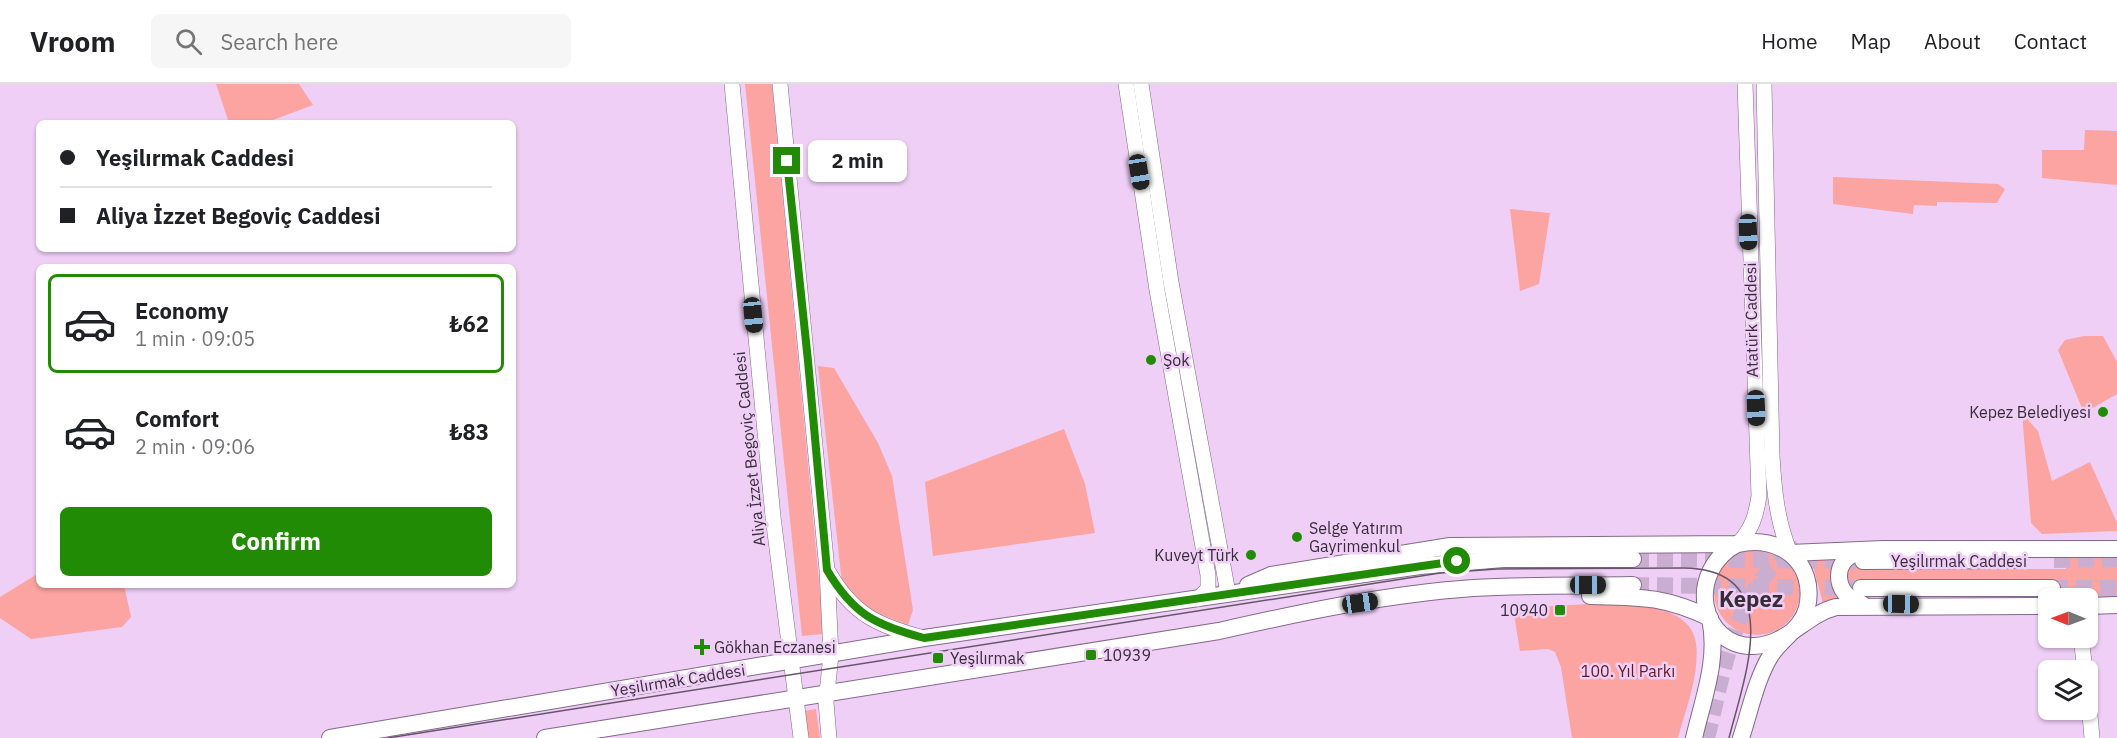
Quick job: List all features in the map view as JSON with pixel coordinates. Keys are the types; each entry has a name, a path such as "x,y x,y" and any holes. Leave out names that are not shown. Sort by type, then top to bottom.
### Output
{"main road":[{"name":"Aliya İzzet Begoviç Caddesi","path":"732,84 773,517 801,738"},
{"path":"780,84 827,570 831,655 827,694 830,738"},
{"path":"1126,84 1157,290 1209,575 1208,588 1198,599"},
{"path":"1141,84 1171,282 1228,593 1271,574 1450,546 1738,544 1765,541 1790,553 1800,564 1807,578 1809,593 1802,620 1771,655 1741,738"},
{"name":"Atatürk Caddesi","path":"1738,544 1748,534 1756,518 1759,496 1744,84"},
{"name":"Atatürk Caddesi","path":"1764,84 1772,456 1781,530 1790,553"},
{"path":"1694,738 1715,639 1705,605 1706,577 1716,559 1738,544"},
{"path":"1790,553 1883,549 2117,549"},
{"path":"1868,606 1850,601 1843,594 1840,586 1842,565 1855,553 1883,549"},
{"name":"Yeşilırmak Caddesi","path":"330,738 924,638 1457,561 1503,558 1633,559"},
{"name":"Yeşilırmak Caddesi","path":"1863,561 2054,560"},
{"path":"827,570 842,595 859,610 887,628 924,638"},
{"path":"545,738 1219,631 1314,610 1430,592 1521,586 1633,585"},
{"name":"Yeşilırmak Caddesi","path":"1861,588 2038,588"},
{"path":"1219,631 1281,625 1435,603 1557,596 1652,597 1676,603 1710,618 1731,639 1751,646 1768,645 1793,631 1820,611 1836,607 2038,606"},
{"path":"2098,606 2117,605"},
{"path":"2090,720 2092,738"}],"green space":[{"path":"216,84 299,84 313,105 273,120 228,120"},
{"path":"745,84 772,84 824,634 802,636"},
{"path":"2085,130 2117,131 2117,185 2042,178 2042,150 2084,150"},
{"path":"1833,177 1998,184 2005,189 1997,203 1937,202 1937,206 1914,205 1913,214 1833,204"},
{"path":"1510,209 1550,213 1539,284 1520,291"},
{"path":"2084,336 2103,336 2117,362 2117,394 2084,413 2058,350 2065,340"},
{"path":"818,366 834,368 878,443 892,476 913,610 908,625 871,611 842,583"},
{"path":"2022,413 2038,431 2052,481 2090,462 2117,523 2117,531 2042,534 2031,523"},
{"path":"1064,429 1085,484 1095,533 933,556 925,482"},
{"path":"1757,549 1773,553 1787,562 1796,576 1800,592 1796,608 1787,622 1773,631 1757,635 1741,631 1727,622 1718,608 1714,592 1718,576 1727,562 1741,553"},
{"path":"1810,555 1841,556 1840,599 1823,603"},
{"path":"2117,556 2117,598 2098,598 2098,588 1871,586 1870,599 1861,598 1845,584 1844,578 1853,559 1870,569 2066,569 2066,557"},
{"path":"36,575 36,588 125,588 131,617 122,627 31,639 0,618 0,597"},
{"name":"100. Yıl Parkı","path":"1635,605 1657,609 1676,616 1689,627 1696,643 1696,667 1692,691 1678,738 1572,738 1561,667 1555,652 1548,649 1520,651 1513,609"},
{"path":"816,709 820,738 807,738 804,711"}],"tunnel":[{"path":"1707,738 1735,631 1746,605 1760,581 1778,562 1799,548"},
{"path":"1633,559 1856,561"},
{"path":"2054,560 2117,559"},
{"path":"1633,585 1861,588"},
{"path":"2098,588 2117,588"}],"tram line":[{"path":"388,738 1440,573 1497,569 1684,568 1716,573 1737,587 1747,606 1751,631 1749,658 1729,738"}],"place":[{"name":"Şok","path":"1151,360"},
{"name":"Kepez Belediyesi","path":"2103,412"},
{"name":"Selge Yatırım Gayrimenkul","path":"1297,537"},
{"name":"Kuveyt Türk","path":"1251,555"},
{"name":"10940","path":"1560,610"},
{"name":"Gökhan Eczanesi","path":"702,647"},
{"name":"10939","path":"1091,655"},
{"name":"Yeşilırmak","path":"938,658"}],"district":[{"name":"Kepez","path":"1751,598"}],"route":[{"path":"787,161 827,570 842,595 859,610 887,628 924,638 1457,561"}]}
